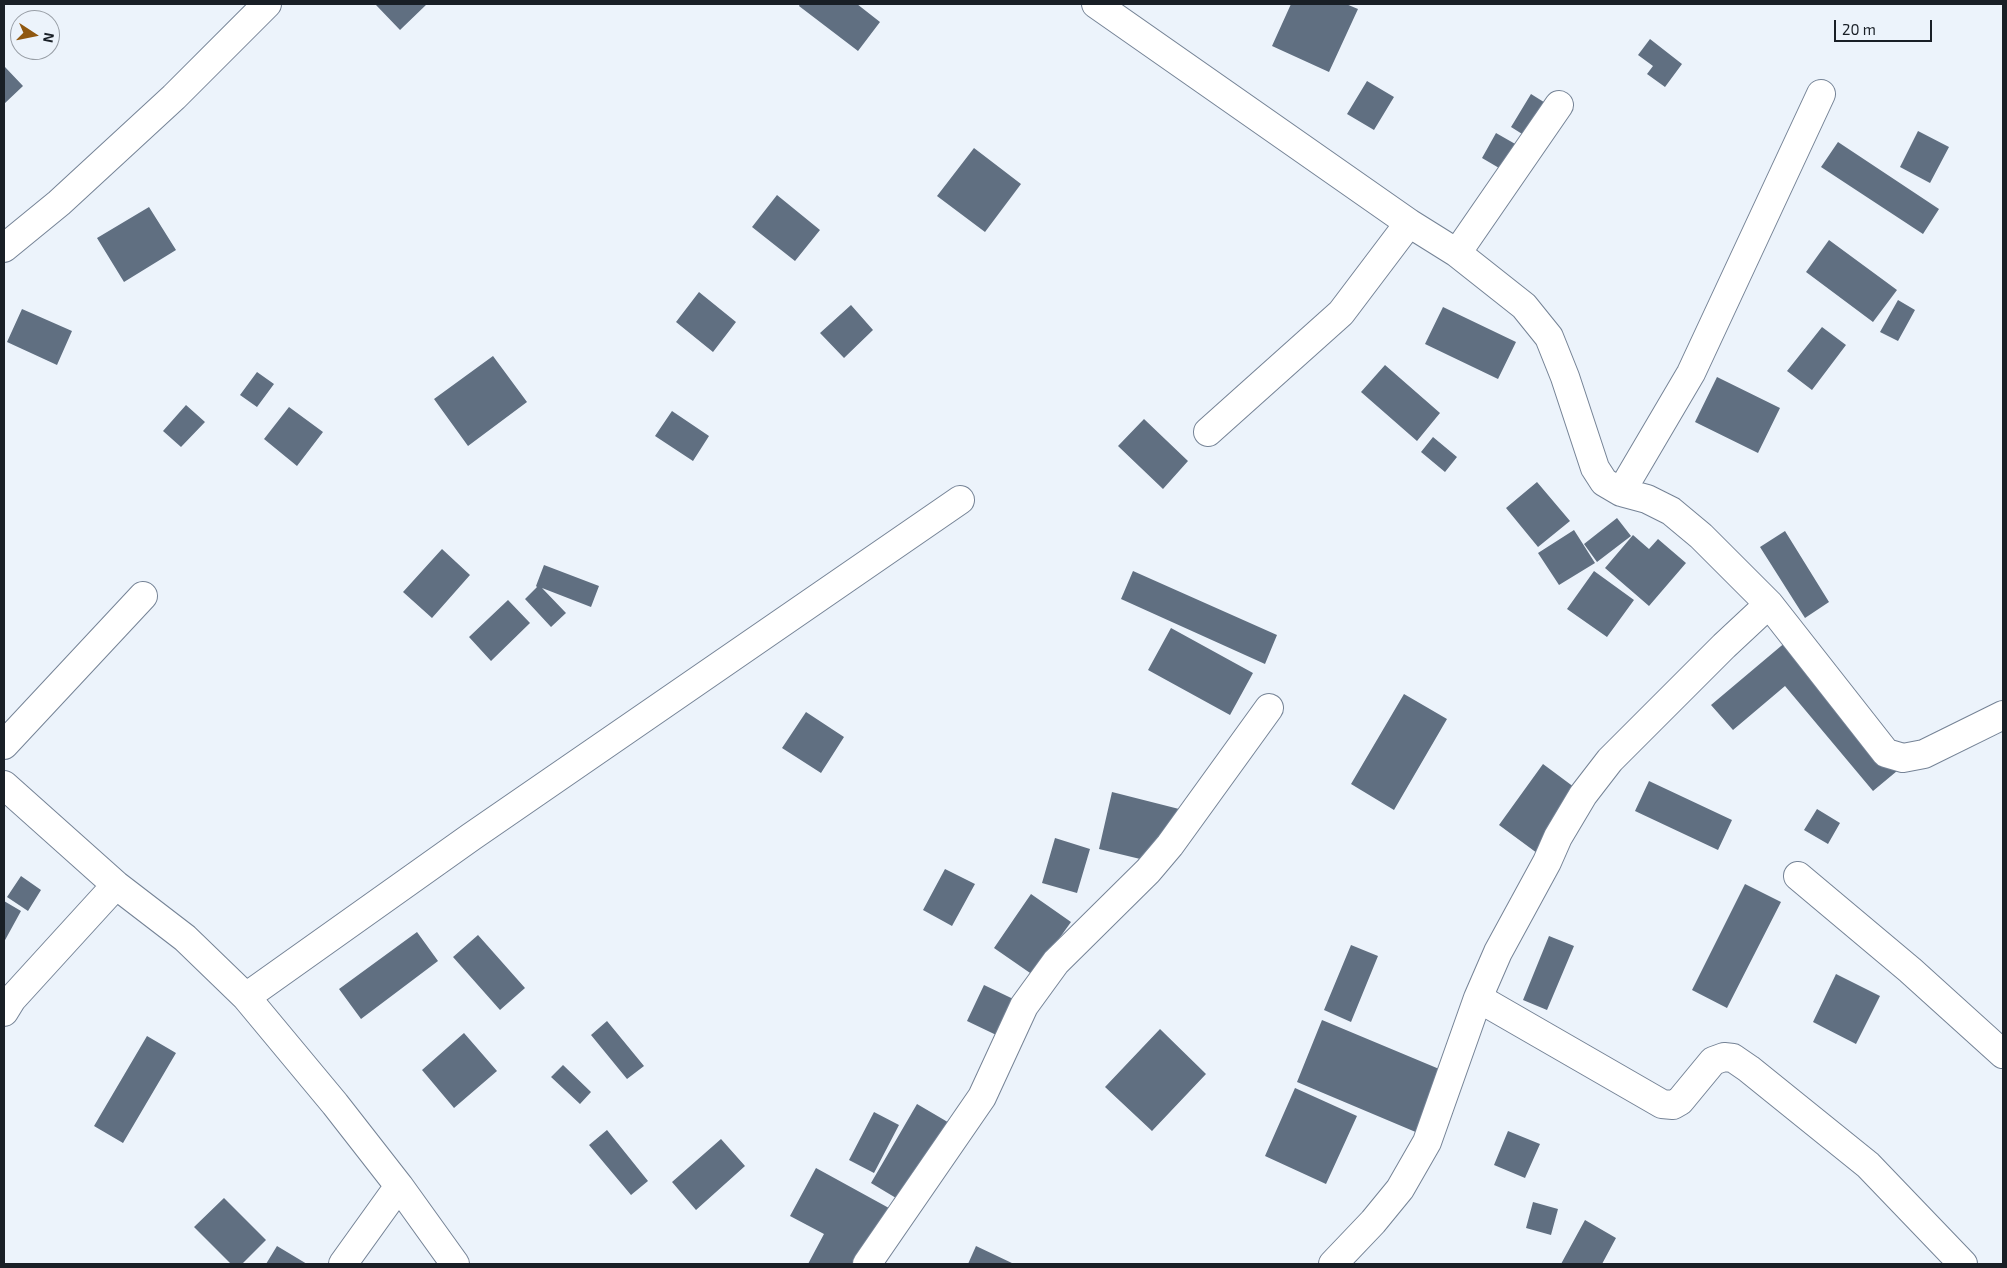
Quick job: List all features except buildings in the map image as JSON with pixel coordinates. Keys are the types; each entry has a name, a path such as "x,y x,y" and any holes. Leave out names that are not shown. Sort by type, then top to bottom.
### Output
{"street":[{"path":"4,248 59,203 167,103 267,4"},
{"path":"1096,4 1409,223 1457,253 1524,306 1550,337 1595,468 1604,482 1621,492 1647,499 1671,511 1701,536 1769,604 1886,753 1903,758 1924,754 2003,714"},
{"path":"1621,492 1691,373 1821,94"},
{"path":"1457,253 1559,105"},
{"path":"1208,432 1341,314 1409,223"},
{"path":"246,997 471,837 960,500"},
{"path":"4,745 142,596"},
{"path":"1333,1264 1373,1222 1400,1189 1427,1142 1478,998 1498,952 1558,837 1583,795 1610,760 1724,646 1769,604"},
{"path":"867,1264 982,1097 1024,1006 1056,962 1148,871 1170,845 1268,708"},
{"path":"4,785 116,885 185,938 246,997 335,1104 399,1186 454,1264"},
{"path":"1798,876 1910,970 2003,1054"},
{"path":"4,1012 12,999 116,885"},
{"path":"1478,998 1662,1104 1673,1105 1680,1100 1713,1061 1724,1057 1733,1058 1868,1165 1963,1264"},
{"path":"343,1264 399,1186"}]}
